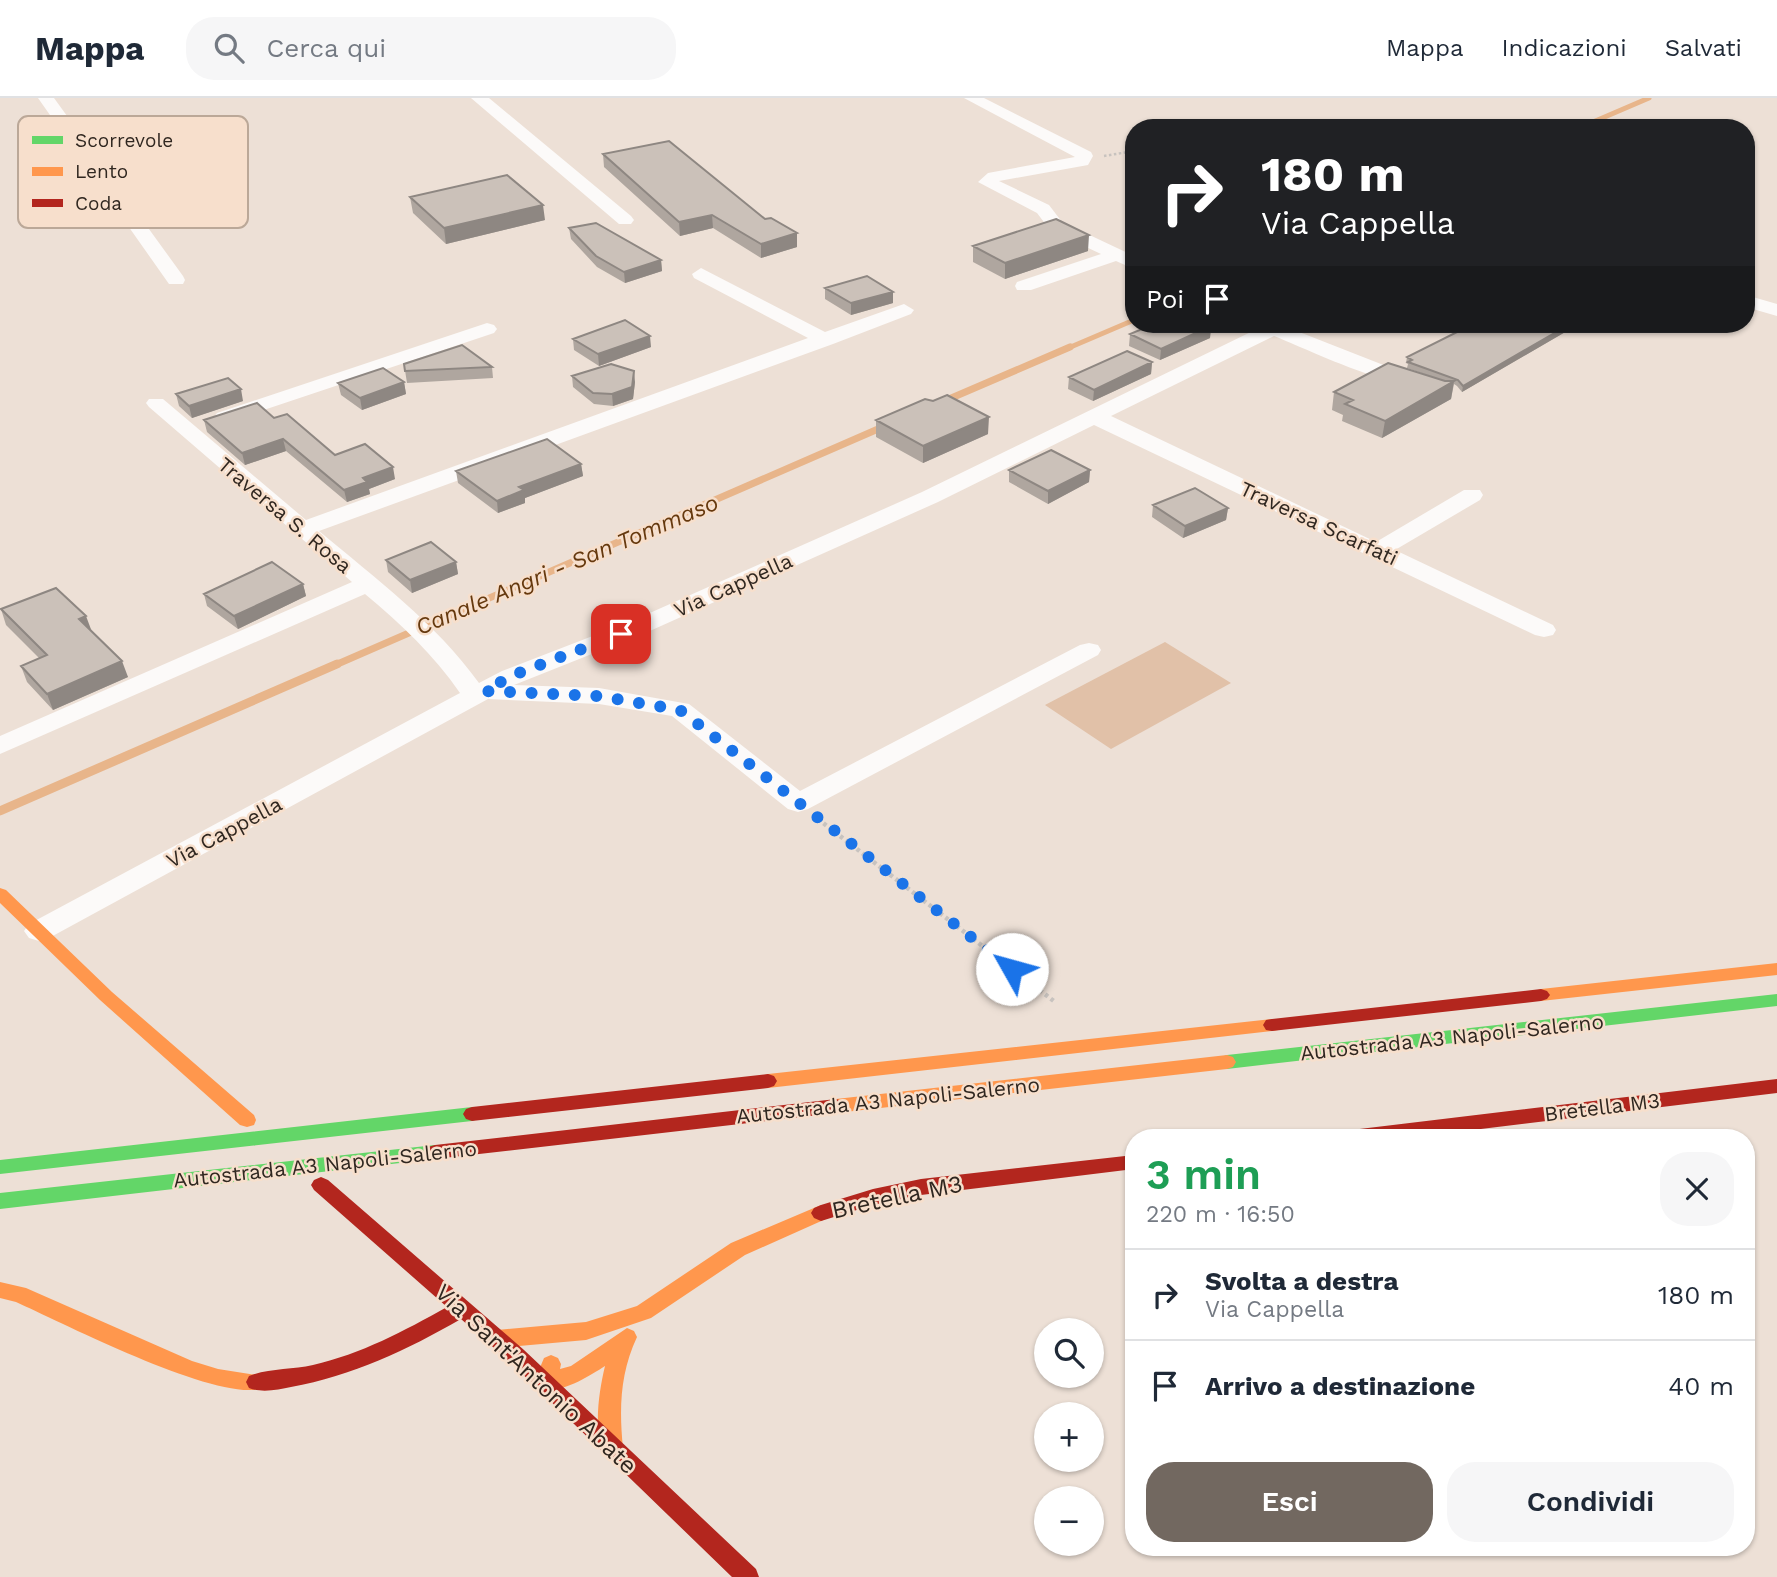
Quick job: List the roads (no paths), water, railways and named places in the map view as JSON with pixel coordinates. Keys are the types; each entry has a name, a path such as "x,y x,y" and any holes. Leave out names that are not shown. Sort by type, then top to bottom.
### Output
{"main road":[{"path":"0,894 106,996 247,1120"},
{"name":"Autostrada A3 Napoli-Salerno","path":"0,1167 1777,969"},
{"name":"Autostrada A3 Napoli-Salerno","path":"0,1201 1777,1000"},
{"name":"Bretella M3","path":"1418,1129 1777,1086"},
{"name":"Bretella M3","path":"497,1339 586,1331 644,1312 738,1249 830,1209 921,1187 1125,1163"},
{"name":"Via Sant'Antonio Abate","path":"321,1185 544,1382 748,1577"},
{"path":"0,1290 19,1294 202,1373 246,1382 300,1380 348,1368 405,1342 462,1308"},
{"name":"Bretella M3","path":"544,1382 577,1373 621,1344 644,1312"},
{"name":"Bretella M3","path":"544,1382 551,1364 561,1351 586,1331"},
{"name":"Bretella M3","path":"612,1448 608,1401 621,1344"}],"street":[{"path":"46,98 59,116"},
{"path":"479,98 625,220"},
{"path":"972,98 1084,156 1082,161 988,179 988,182 1043,209 1056,226 1125,259"},
{"path":"1032,234 1056,226"},
{"path":"139,228 176,280"},
{"path":"1024,286 1125,259"},
{"path":"701,274 826,340"},
{"path":"1755,303 1777,310"},
{"path":"302,529 904,310"},
{"path":"185,430 487,329"},
{"name":"Via Cappella","path":"39,932 511,676 643,625 893,514 1095,417 1258,333"},
{"path":"1289,333 1380,371 1399,374 1430,385"},
{"name":"Traversa S. Rosa","path":"156,403 420,630 480,693"},
{"name":"Traversa Scarfati","path":"1095,417 1544,630"},
{"path":"1377,551 1472,495"},
{"path":"0,746 368,584"},
{"path":"480,693 587,695 680,710 798,803 1089,650"}],"waterway":[{"name":"Canale Angri - San Tommaso","path":"1600,119 1649,98"},
{"name":"Canale Angri - San Tommaso","path":"1066,349 1125,324"},
{"name":"Canale Angri - San Tommaso","path":"942,402 1070,347"},
{"name":"Canale Angri - San Tommaso","path":"333,666 885,426"},
{"name":"Canale Angri - San Tommaso","path":"0,811 337,664"}]}
